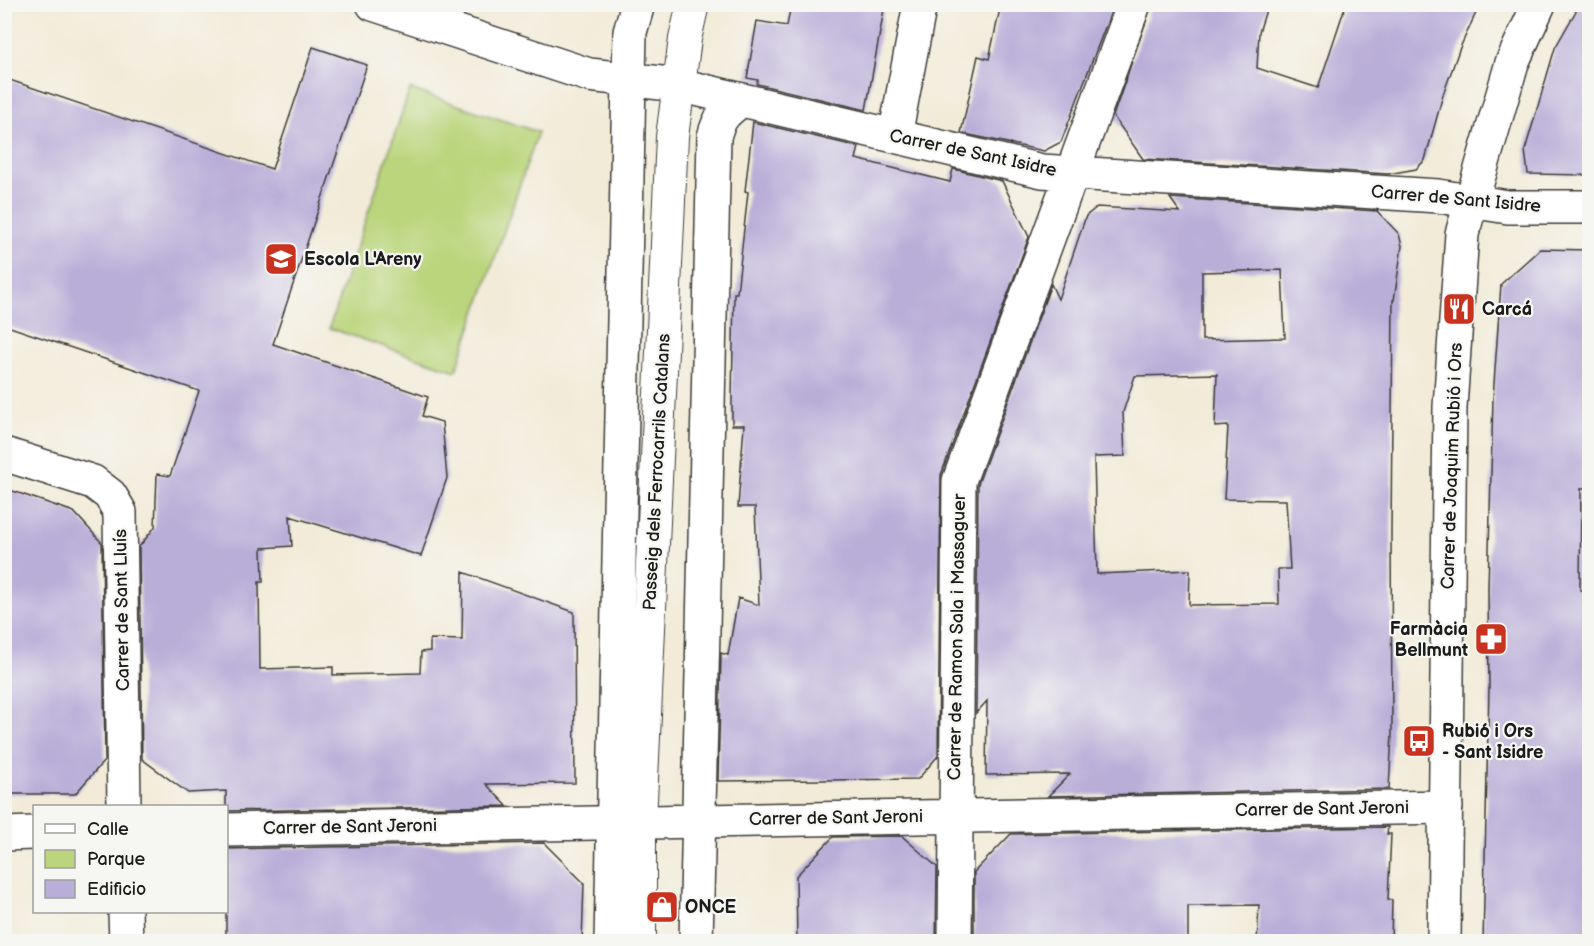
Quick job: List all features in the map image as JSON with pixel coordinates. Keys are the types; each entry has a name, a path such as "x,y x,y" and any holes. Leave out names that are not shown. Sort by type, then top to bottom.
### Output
{"street":[{"name":"Carrer de Sant Isidre","path":"373,4 589,75 679,85 1042,171 1438,196 1508,207 1590,207"},
{"name":"Passeig dels Ferrocarrils Catalans","path":"638,4 630,32 629,80 627,822 640,942"},
{"name":"Passeig dels Ferrocarrils Catalans","path":"611,942 627,822 672,137 693,4"},
{"path":"895,136 920,4"},
{"name":"Carrer de Ramon Sala i Massaguer","path":"955,942 959,482 1134,4"},
{"name":"Carrer de Joaquim Rubió i Ors","path":"1444,942 1450,406 1462,234 1512,63 1539,4"},
{"path":"696,942 714,137 718,123 725,112 741,100"},
{"name":"Carrer de Sant Lluís","path":"4,454 93,482 110,495 120,512 124,805"},
{"name":"Carrer de Sant Jeroni","path":"228,830 1446,807"},
{"path":"4,834 33,833"},
{"path":"125,913 126,942"}],"green space":[{"path":"410,89 538,132 456,371 329,328"}],"building":[{"path":"791,4 885,4 866,110 757,84 758,80 747,78 757,21 787,26"},
{"path":"1001,4 1114,4 1061,142 1044,151 961,133 978,56 989,59"},
{"path":"1152,4 1268,4 1259,32 1257,68 1318,88 1346,4 1480,4 1459,50 1443,95 1425,160 1416,169 1388,174 1143,159 1113,116"},
{"path":"1580,4 1590,4 1590,175 1528,174 1525,150 1555,48"},
{"path":"313,47 367,65 273,344 428,397 422,416 442,422 447,478 421,556 290,516 292,546 262,548 263,582 259,582 260,669 333,667 333,675 420,673 421,652 430,651 430,639 462,640 463,572 574,612 575,783 486,784 507,806 228,811 226,791 188,793 142,759 139,547 155,527 157,474 170,476 199,391 4,325 4,78 272,169"},
{"path":"753,122 859,147 856,159 950,182 953,169 1002,181 1029,237 941,475 938,756 918,779 718,781 721,653 728,655 738,598 759,605 755,507 738,507 744,425 732,425 734,293 737,293"},
{"path":"1170,198 1377,211 1399,234 1402,246 1393,300 1392,734 1389,789 1048,796 1070,774 986,775 987,701 976,713 978,484 1051,284 1058,299 1086,216 1097,207 1180,212","holes":["1282,270 1285,338 1202,340 1202,272","1217,374 1215,427 1228,426 1224,499 1286,500 1290,569 1278,569 1279,604 1189,605 1190,570 1097,574 1094,457 1125,456 1123,412 1135,376"]},
{"path":"1540,249 1590,250 1590,488 1581,488 1580,590 1590,590 1590,942 1483,942 1493,398 1501,284"},
{"path":"4,488 74,512 102,543 105,760 75,794 4,794"},
{"path":"1388,827 1387,834 1391,834 1388,900 1392,900 1391,942 1257,942 1259,905 1188,906 1188,942 974,942 974,872 1011,834"},
{"path":"902,836 937,867 936,942 797,942 796,876 833,837"},
{"path":"544,843 584,883 582,942 226,942 228,849"}],"place":[{"name":"Escola L'Areny","path":"281,259"},
{"name":"Carcá","path":"1459,309"},
{"name":"Farmàcia Bellmunt","path":"1491,639"},
{"name":"Rubió i Ors - Sant Isidre","path":"1419,741"},
{"name":"ONCE","path":"662,907"}]}
